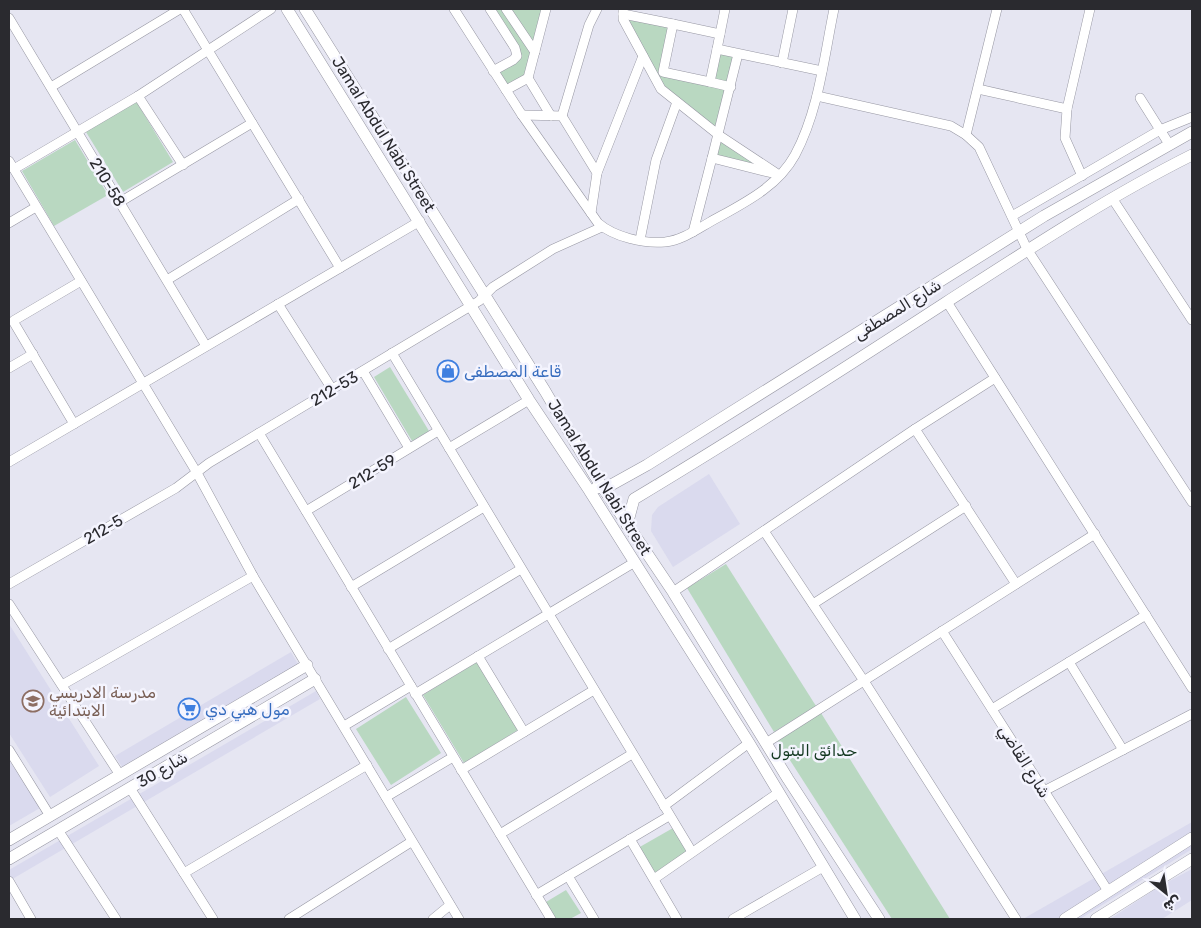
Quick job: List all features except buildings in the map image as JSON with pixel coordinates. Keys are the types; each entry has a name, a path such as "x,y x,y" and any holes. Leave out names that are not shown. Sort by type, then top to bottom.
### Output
{"street":[{"path":"51,87 181,9 208,49 340,268"},
{"path":"14,169 138,96 271,9"},
{"name":"Jamal Abdul Nabi Street","path":"287,9 530,400 749,743 855,919"},
{"name":"Jamal Abdul Nabi Street","path":"305,9 627,525 673,592 766,743 879,919"},
{"path":"454,9 522,115 602,227 640,240 666,242 682,238 754,198 779,175 795,154 817,96 831,9"},
{"path":"490,9 515,48 517,56 493,71"},
{"path":"506,9 535,52"},
{"path":"546,9 528,78 550,116"},
{"path":"597,9 589,26 562,116 597,173"},
{"path":"710,82 726,9"},
{"path":"782,62 793,9"},
{"path":"1082,176 1065,138 1067,109 1090,9"},
{"path":"966,135 998,10"},
{"path":"720,34 623,12 623,19 660,86 718,134 779,175"},
{"name":"210-58","path":"9,18 206,346"},
{"path":"660,86 673,24"},
{"path":"717,49 822,71"},
{"path":"693,232 738,54"},
{"path":"591,213 597,173 643,56"},
{"path":"663,72 731,87"},
{"path":"506,90 528,78"},
{"path":"978,89 1067,109"},
{"path":"138,96 183,164"},
{"path":"817,96 951,126 966,135 978,147 1027,249 1191,499"},
{"path":"1140,98 1169,144"},
{"path":"640,240 656,160 677,102"},
{"path":"522,115 562,116"},
{"path":"1012,216 1160,130 1192,117"},
{"path":"120,202 252,123"},
{"name":"شارع المصطفى","path":"589,490 602,485 611,485 647,465 1020,233 1044,216 1192,132"},
{"name":"شارع المصطفى","path":"627,525 634,499 947,302 1027,249 1112,198 1192,155"},
{"path":"712,158 779,175"},
{"path":"9,161 197,473 253,576 459,919"},
{"path":"1112,198 1192,320"},
{"path":"167,280 299,200"},
{"path":"9,224 36,207"},
{"path":"9,462 420,221"},
{"name":"212-53","path":"197,473 209,463 472,305 485,296 493,287 553,250 602,227"},
{"path":"74,424 12,321 81,281"},
{"path":"947,302 1192,688"},
{"path":"278,304 332,389"},
{"path":"9,368 33,354"},
{"path":"392,354 692,852"},
{"path":"363,371 409,448"},
{"path":"673,592 915,428 995,378"},
{"path":"449,448 530,400"},
{"path":"915,428 1016,584"},
{"name":"212-59","path":"306,511 438,431"},
{"path":"259,433 551,919"},
{"name":"212-5","path":"9,584 176,488 197,473"},
{"path":"813,604 966,506"},
{"path":"351,587 484,507"},
{"path":"764,531 864,681 1016,919"},
{"path":"766,743 1095,534"},
{"path":"344,726 478,656 548,614 632,558 643,547"},
{"path":"388,649 521,569"},
{"path":"62,685 253,576"},
{"path":"9,604 120,775 129,780 128,789 213,919"},
{"path":"992,709 1146,615"},
{"name":"شارع القاضي","path":"942,631 1108,891"},
{"path":"478,656 524,732"},
{"path":"1069,662 1123,750"},
{"name":"شارع 30","path":"9,840 307,665"},
{"path":"294,672 300,672 306,676 307,682 302,687"},
{"name":"شارع 30","path":"9,859 316,679"},
{"path":"461,770 594,690"},
{"path":"1044,792 1192,714"},
{"path":"664,806 749,743"},
{"path":"9,750 50,816"},
{"path":"500,834 632,754"},
{"path":"386,797 453,757"},
{"path":"184,873 367,765"},
{"path":"654,879 778,794"},
{"path":"536,895 670,816"},
{"path":"58,830 116,919"},
{"path":"1066,919 1192,838"},
{"path":"630,839 677,919"},
{"path":"289,919 412,842"},
{"path":"1096,919 1192,859"},
{"path":"733,919 823,867"},
{"path":"568,876 592,916 581,919"},
{"path":"9,881 31,919"},
{"path":"1074,919 1094,900"},
{"path":"433,919 450,905"}],"shaded area":[{"path":"709,474 740,524 673,567 651,531 652,515 658,507"},
{"name":"مدرسة الادريسي الابتدائية","path":"9,624 99,766 50,797 9,733"},
{"path":"291,652 298,664 122,767 115,756"},
{"path":"316,691 320,699 9,881 9,870"},
{"path":"9,760 40,808 9,826"},
{"path":"1192,822 1192,849 1080,919 1023,919"},
{"path":"1192,869 1192,900 1162,919 1110,919 1160,886"}],"green space":[{"path":"490,9 546,9 528,78 506,90 493,71 517,55"},
{"path":"623,14 673,24 663,72 709,82 717,49 738,54 718,134 660,86"},
{"path":"136,101 173,162 123,192 86,132"},
{"path":"718,134 779,175 712,158"},
{"path":"75,140 108,195 54,226 22,171"},
{"path":"390,367 429,431 412,441 374,377"},
{"name":"حدائق البتول","path":"726,564 816,706 774,732 687,588"},
{"path":"477,662 518,730 464,763 423,695"},
{"path":"406,697 441,753 391,785 356,729"},
{"name":"حدائق البتول","path":"821,713 950,919 892,919 777,740"},
{"path":"673,828 688,853 653,874 638,848"},
{"path":"566,890 581,913 570,919 556,919 546,902"}],"place":[{"name":"قاعة المصطفى","path":"448,371"},
{"name":"مدرسة الادريسي الابتدائية","path":"33,701"},
{"name":"مول هبي دي","path":"189,709"}]}
